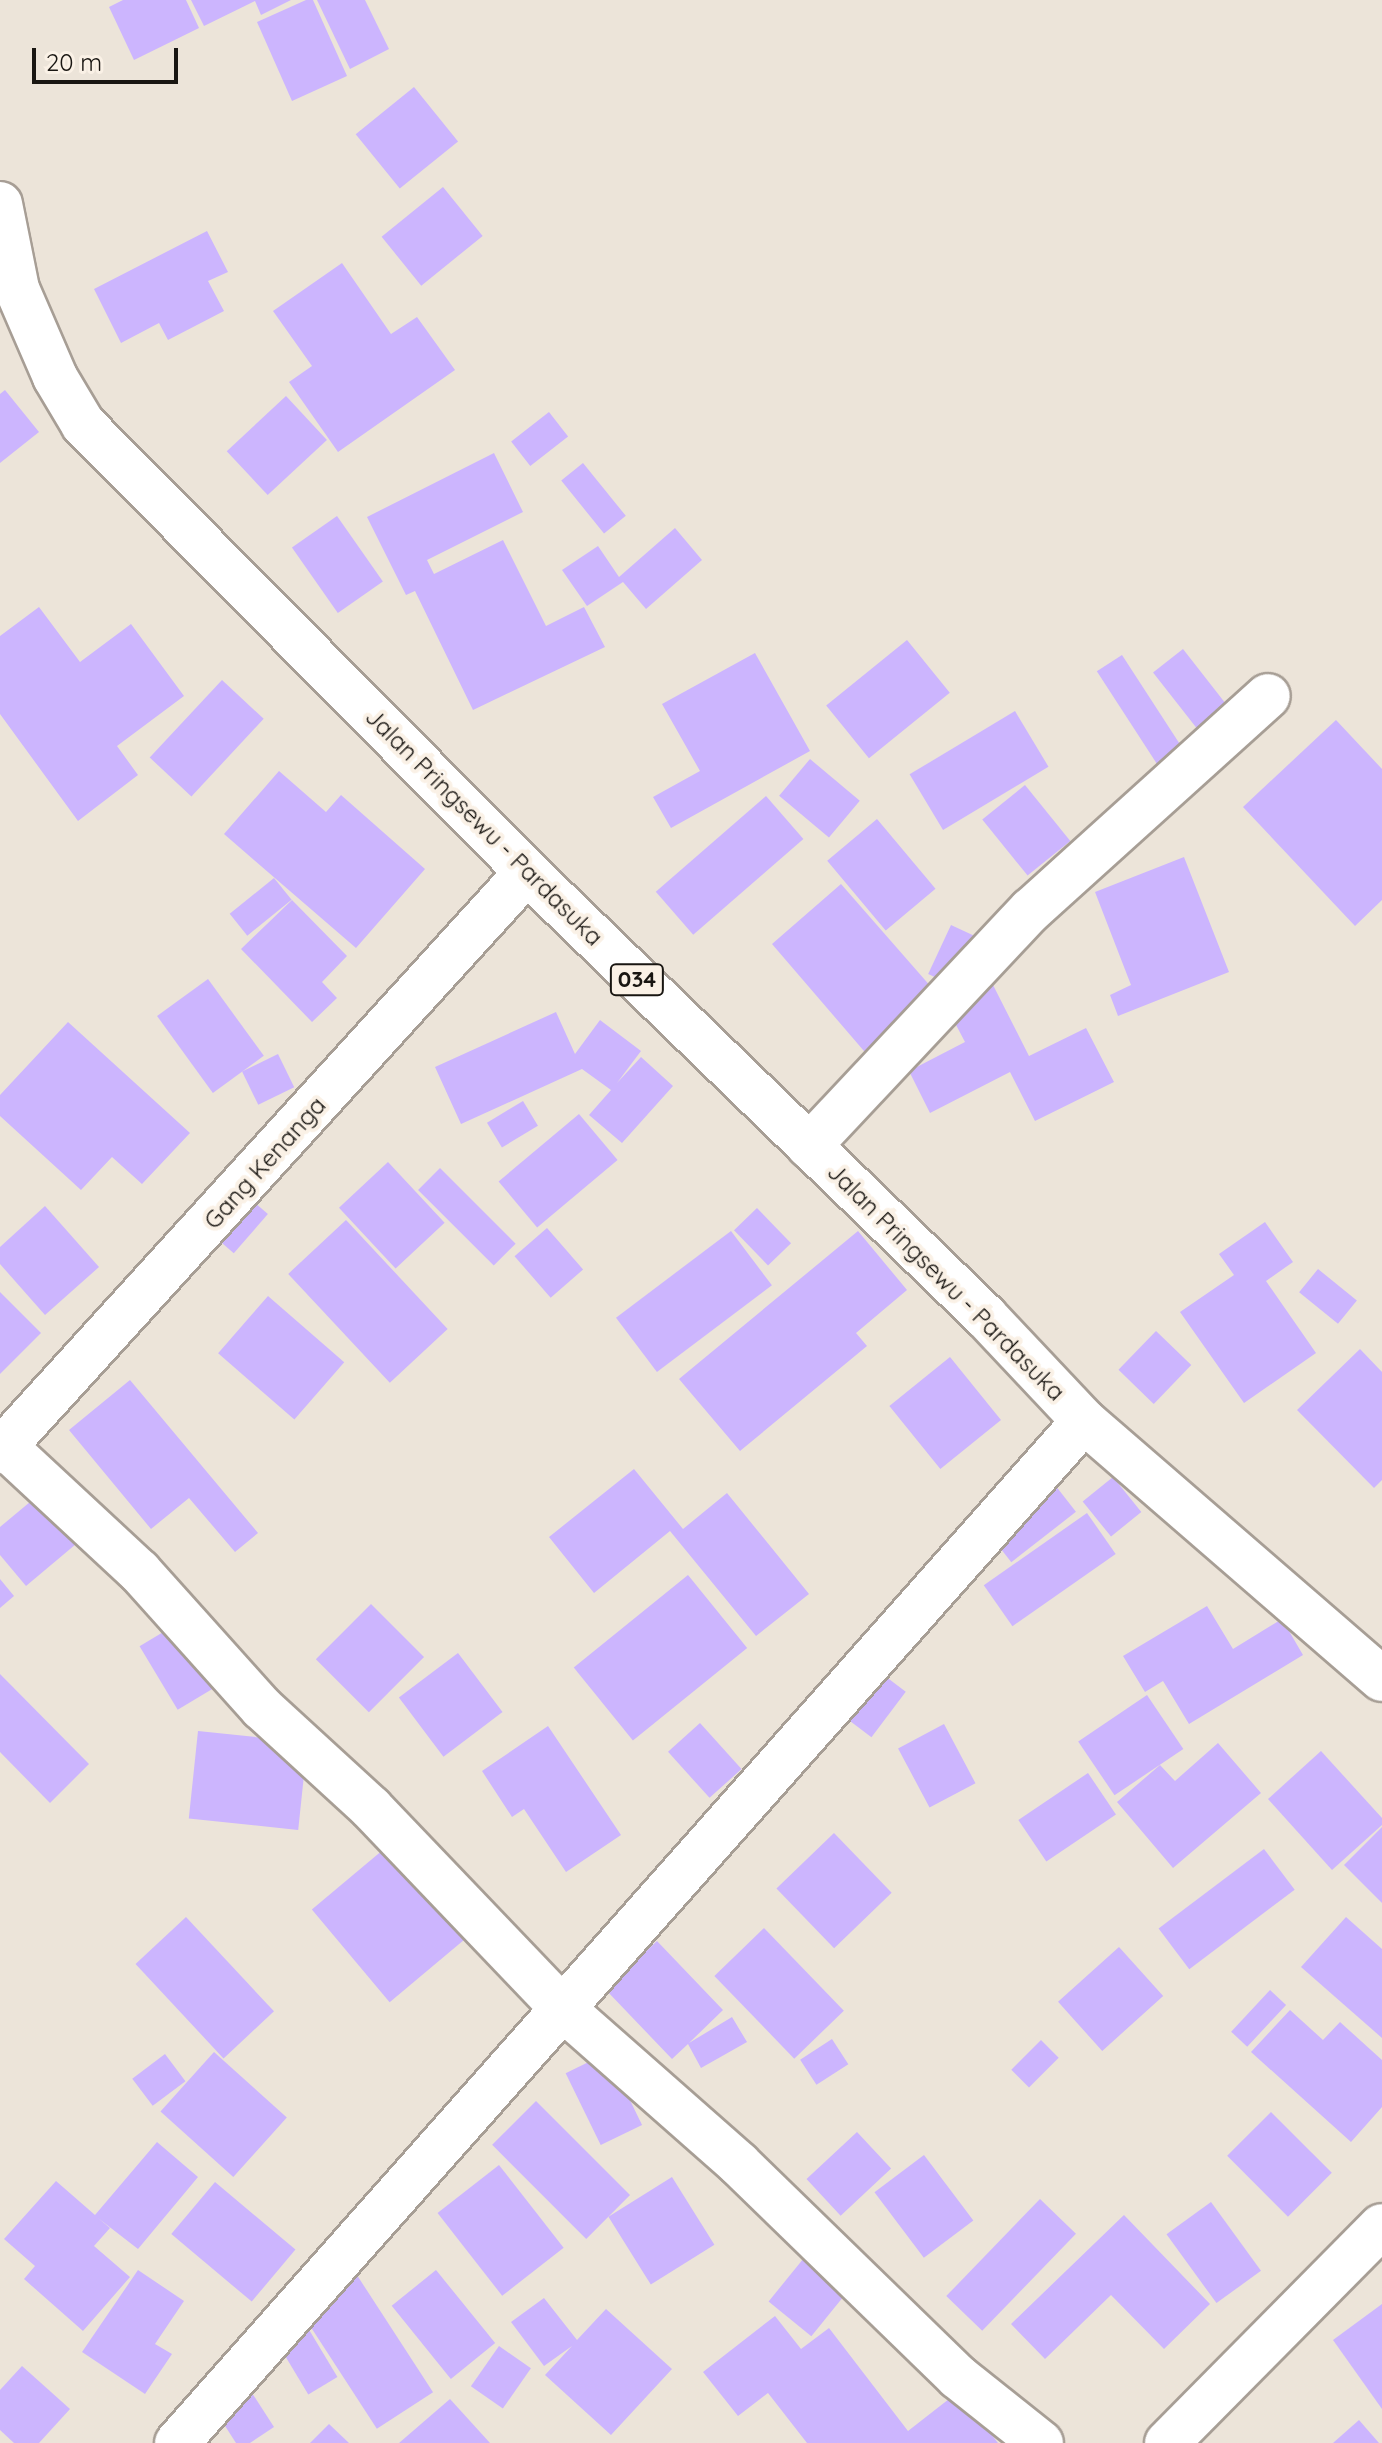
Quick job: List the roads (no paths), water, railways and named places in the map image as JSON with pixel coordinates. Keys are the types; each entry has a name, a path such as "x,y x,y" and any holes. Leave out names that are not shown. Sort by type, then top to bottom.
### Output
{"street":[{"name":"Jalan Pringsewu - Pardasuka","path":"0,204 17,289 55,377 83,424 527,872 986,1317 1084,1421 1382,1679"},
{"path":"809,1146 1031,910 1268,696"},
{"name":"Gang Kenanga","path":"2,1446 527,872"},
{"path":"177,2443 1084,1421"},
{"path":"2,1446 139,1571 262,1708 371,1808 561,2007 739,2164 958,2377 1041,2443"},
{"path":"1167,2443 1382,2226"}]}
